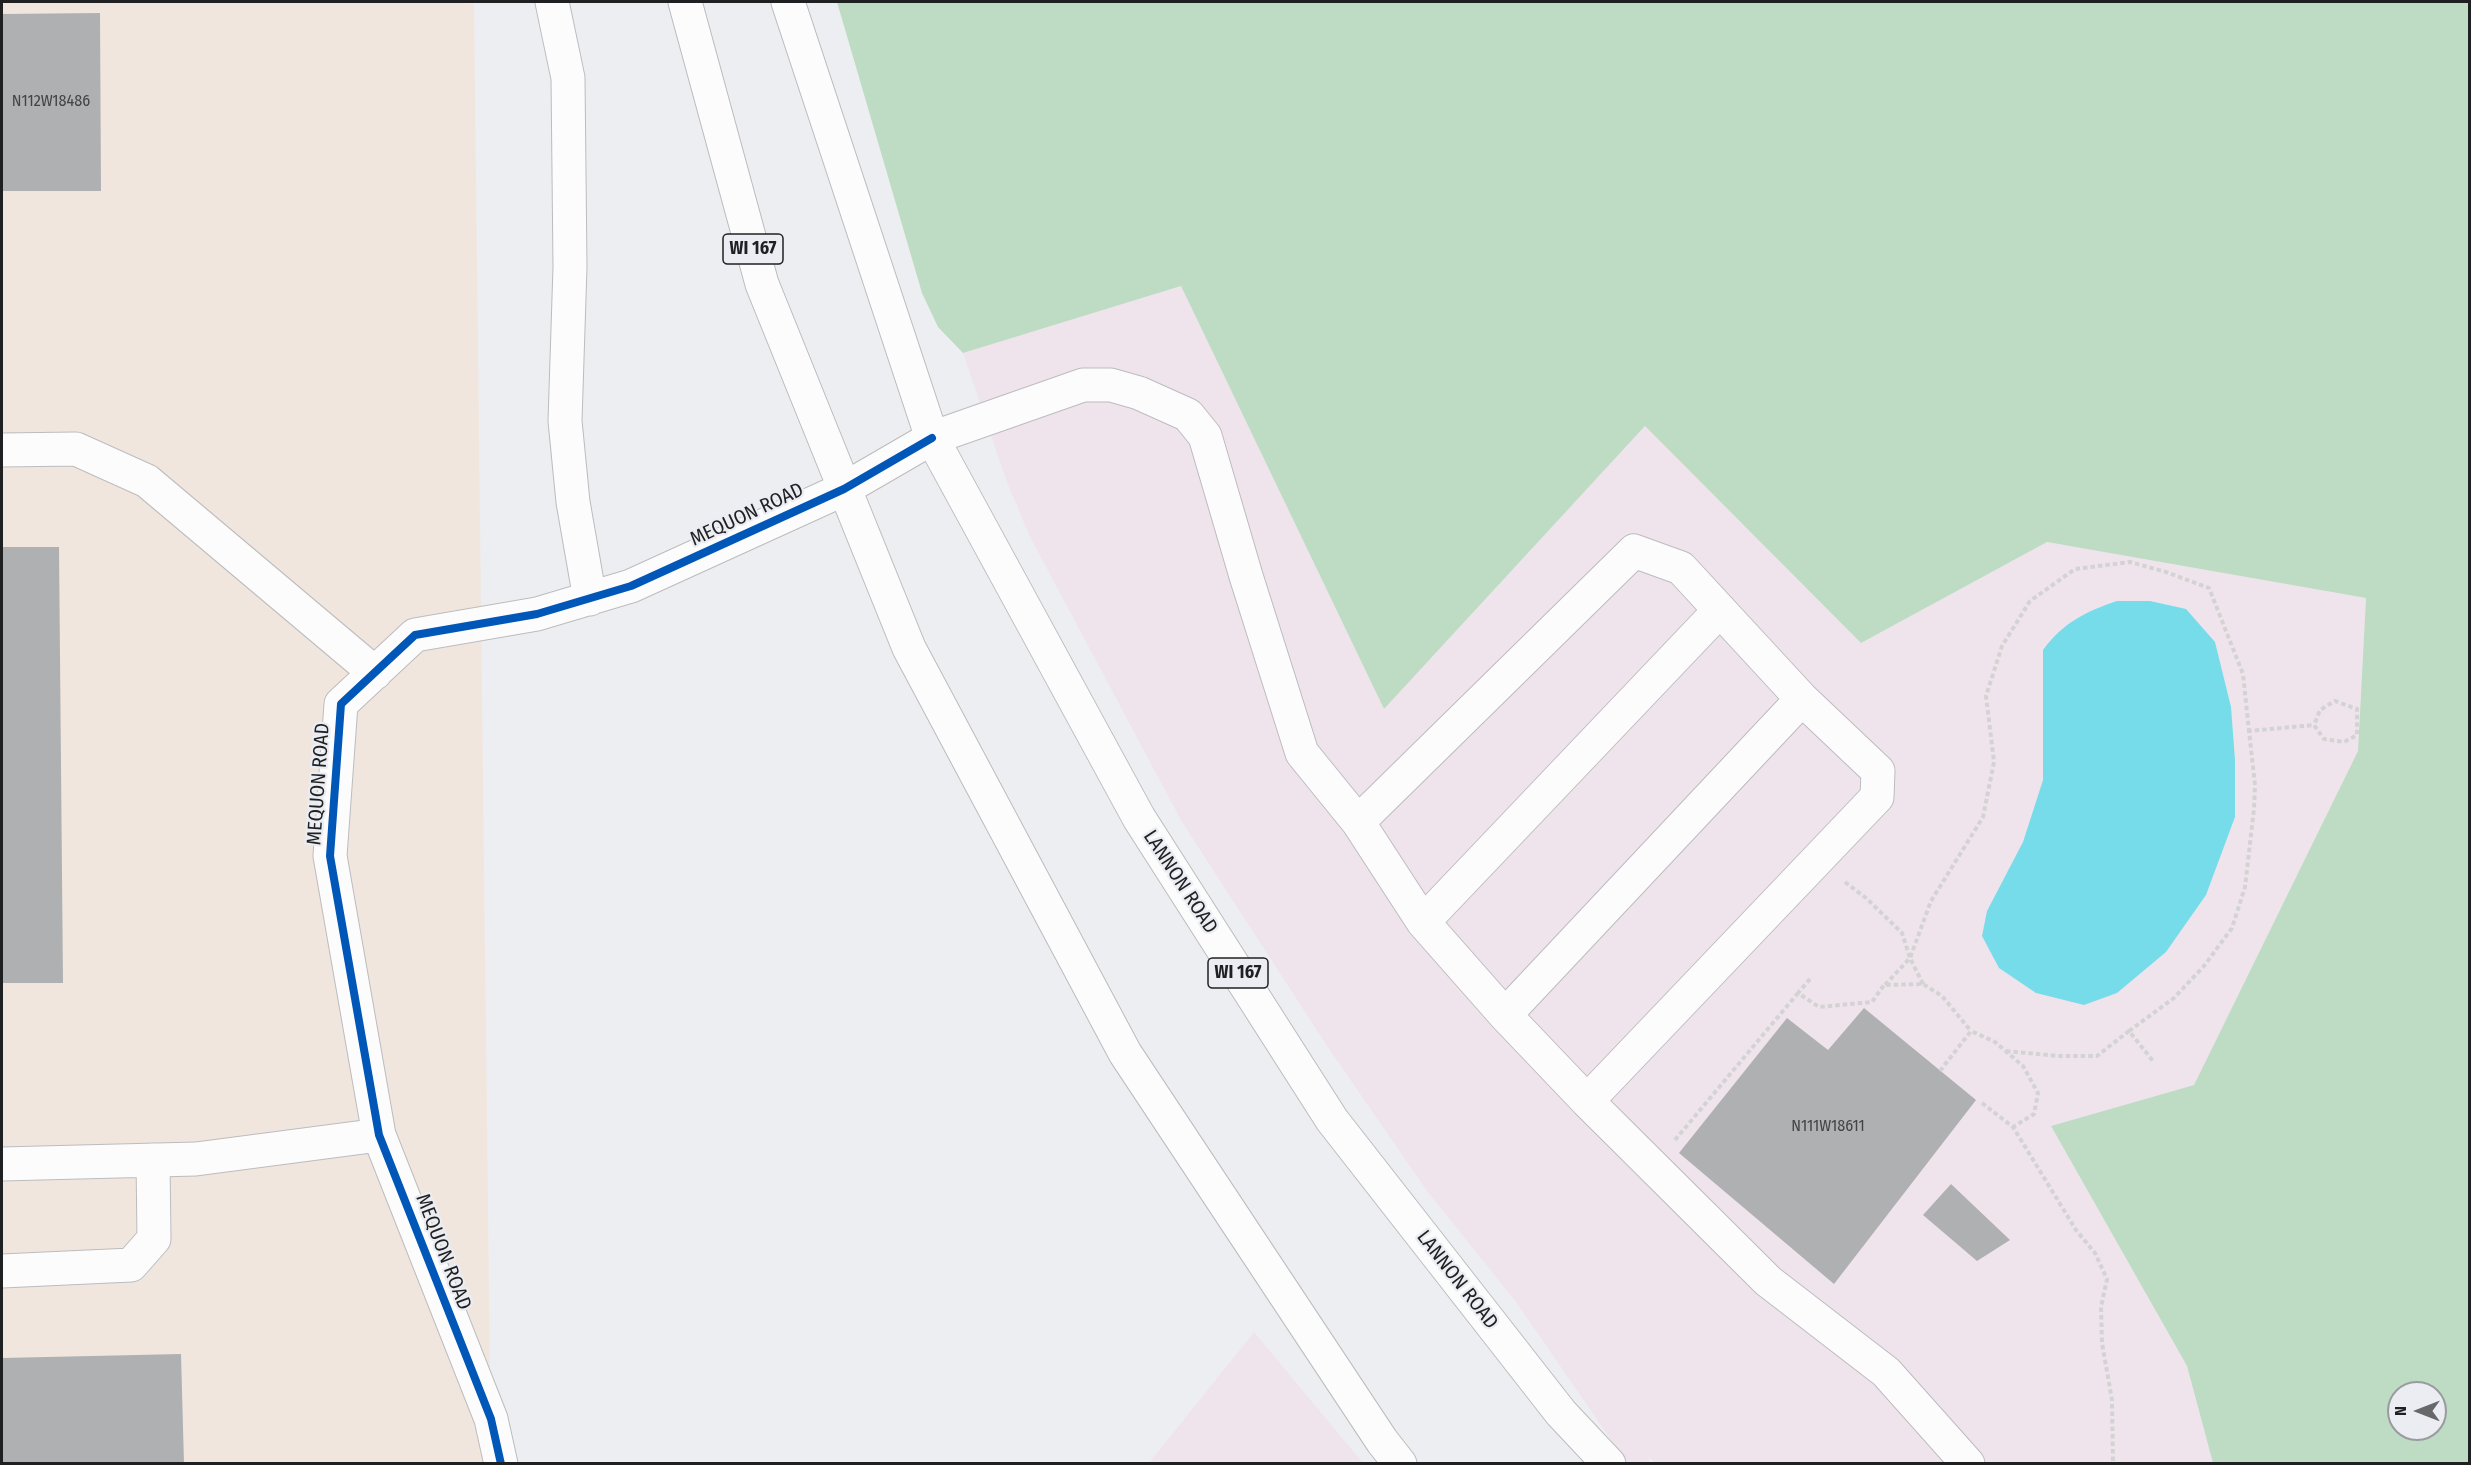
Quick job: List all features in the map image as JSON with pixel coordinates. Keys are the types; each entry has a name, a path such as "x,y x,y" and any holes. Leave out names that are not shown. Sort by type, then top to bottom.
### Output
{"main road":[{"path":"552,2 567,78 570,267 565,421 573,502 590,599"},
{"name":"WI 167","path":"685,2 762,284 909,648 1125,1053 1382,1441 1400,1464"},
{"name":"WI 167","path":"788,2 932,438"},
{"name":"MEQUON ROAD","path":"501,1464 491,1419 379,1135 330,856 341,704 415,635 537,614 631,586 844,489 932,438 1083,385 1111,385 1139,393 1188,415 1205,436 1302,753 1358,822 1423,922 1505,1015 1587,1101 1768,1281 1886,1372 1968,1464"},
{"name":"LANNON ROAD","path":"932,438 1139,818 1332,1120 1561,1413 1609,1464"},
{"path":"2,450 76,449 147,481 375,673"},
{"path":"1358,822 1634,551 1681,568 1802,699 1878,771 1877,797 1587,1101"},
{"path":"1423,922 1720,610"},
{"path":"1505,1015 1802,699"},
{"path":"2,1164 196,1159 379,1135"},
{"path":"2,1271 131,1265 154,1239 153,1160"}],"path":[{"path":"1798,993 1819,1007 1872,1002 1884,985 1910,958 1931,901 1983,817 1994,762 1986,696 2002,646 2030,601 2075,569 2130,562 2209,588 2243,675 2255,784 2245,887 2232,928 2204,966 2174,998 2097,1056 2058,1056 2006,1051"},
{"path":"2335,701 2357,709 2357,735 2344,742 2324,739 2314,725 2320,710 2335,701"},
{"path":"2249,731 2314,725"},
{"path":"1817,860 1866,898 1902,933 1910,958 1923,984 1942,996 1971,1031 1995,1042 2023,1066 2038,1093 2034,1114 2013,1128"},
{"path":"1653,1166 1810,979"},
{"path":"1884,985 1923,984"},
{"path":"1940,1071 1971,1031"},
{"path":"2129,1031 2153,1061"},
{"path":"1982,1103 2013,1128 2076,1230 2096,1253 2107,1279 2101,1307 2102,1343 2112,1400 2113,1464"}],"shaded area":[{"path":"2,2 451,2 474,4 491,1463 2,1464"},
{"path":"1181,286 1384,709 1645,426 1861,643 2047,542 2366,598 2358,751 2194,1085 2051,1126 2187,1366 2213,1463 1655,1464 1648,1456 1650,1463 1627,1463 1516,1302 1427,1191 1327,1046 1182,822 1029,535 1005,477 963,353"},
{"path":"1254,1332 1363,1463 1149,1463"}],"green space":[{"path":"837,2 2469,2 2469,1463 2213,1463 2187,1366 2051,1126 2194,1085 2358,751 2366,598 2047,542 1861,643 1645,426 1384,709 1181,286 963,353 938,327 922,293"}],"water":[{"path":"2117,601 2150,601 2186,609 2215,642 2231,707 2235,760 2235,817 2206,895 2166,952 2117,993 2084,1005 2036,993 1999,968 1982,936 1987,911 2023,842 2043,780 2043,650 2059,632 2076,619"}],"building":[{"path":"100,13 101,191 2,191 2,14"},
{"path":"2,547 59,547 63,983 2,983"},
{"path":"1864,1008 1976,1100 1834,1284 1679,1153 1787,1018 1828,1050"},
{"path":"1951,1184 2010,1240 1977,1261 1923,1215"},
{"path":"181,1354 184,1464 2,1464 2,1358"}],"cycle path":[{"path":"501,1464 491,1419 379,1135 330,856 341,704 415,635 537,614 631,586 844,489 932,438"}]}
